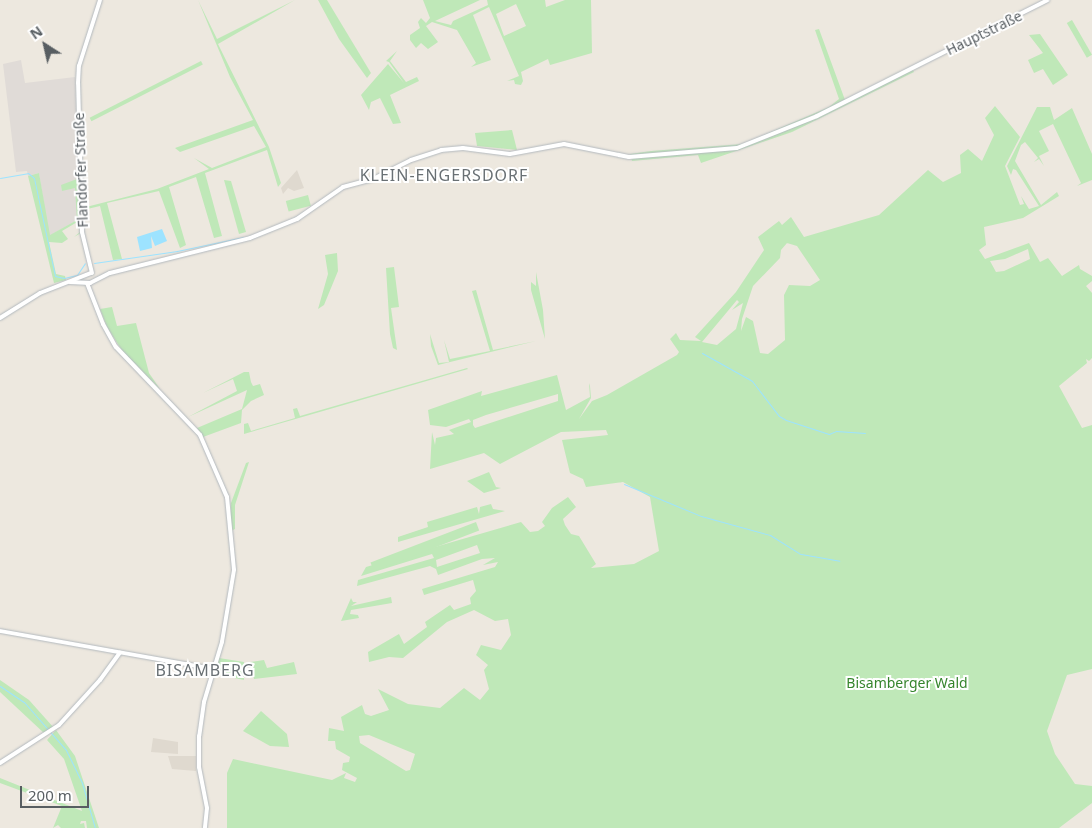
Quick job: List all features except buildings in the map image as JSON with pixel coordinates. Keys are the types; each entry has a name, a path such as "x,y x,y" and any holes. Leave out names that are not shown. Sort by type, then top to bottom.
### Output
{"main road":[{"name":"Flandorfer Straße","path":"93,277 87,262 82,219 78,77 100,0"},
{"name":"Hauptstraße","path":"93,277 255,236 299,218 343,187 373,179 411,160 441,150 463,148 510,154 561,144 632,157 727,150 753,143 810,119 1048,0"},
{"name":"Flandorfer Straße","path":"86,282 87,262"},
{"path":"0,318 40,293 70,282 85,274 93,277"},
{"path":"70,282 86,282 93,277"},
{"path":"93,277 94,298"},
{"path":"86,282 103,324 116,347 192,425 207,449 224,486 234,563 222,642 204,702 199,736 199,767 207,808 205,828"},
{"path":"0,631 214,669"},
{"path":"0,763 54,729 100,680 120,652"}],"shaded area":[{"path":"21,60 25,83 75,77 79,219 49,236 39,173 28,176 27,171 16,172 3,64"},
{"path":"297,170 304,188 294,191 288,188 283,194 281,188"},
{"path":"153,738 178,742 178,754 151,752"},
{"path":"168,756 196,756 196,771 172,769"}],"green space":[{"path":"198,0 217,39 295,0 218,44 269,147 281,183 278,187 267,150 205,173 222,236 214,238 196,177 169,187 186,245 180,248 159,191 107,203 122,259 113,260 100,206 83,210 86,207 157,189 209,169 194,158 212,168 266,147 254,126 180,152 175,148 253,120 230,77"},
{"path":"318,0 327,0 371,73 367,78 339,39"},
{"path":"423,0 480,0 435,21 451,25 453,21 488,5 487,0 545,0 546,7 565,0 591,0 592,53 550,65 548,59 521,72 523,81 521,85 515,84 514,80 507,81 519,76 489,7 473,15 491,60 471,67 476,63 457,30 432,22 426,26 438,42 428,49 421,43 416,48 410,40 410,35 420,28 418,22 421,18 426,23 430,18","holes":["516,4 526,26 504,36 496,14"]},
{"path":"1072,20 1092,55 1087,58 1067,23"},
{"path":"819,29 845,100 911,67 914,72 792,132 701,163 698,155 632,161 630,154 743,144 829,107 839,99 815,30"},
{"path":"1040,34 1068,75 1053,85 1043,69 1034,73 1028,60 1043,53 1029,35"},
{"path":"397,51 390,61 406,82 417,77 419,81 390,95 401,123 393,124 380,98 371,102 369,110 361,95 388,64 404,83 389,62 386,61"},
{"path":"201,61 203,65 91,121 90,118"},
{"name":"Bisamberger Wald","path":"995,106 1020,137 1005,166 1020,205 1024,204 1021,196 1029,209 1039,206 1016,170 1013,169 1011,175 1007,166 1037,107 1050,107 1054,120 1072,108 1092,154 1092,180 1077,186 1081,183 1053,124 1039,131 1049,151 1039,156 1044,166 1039,159 1034,162 1038,158 1025,142 1021,145 1015,161 1041,205 1057,192 1059,196 1023,218 984,227 986,245 979,250 985,259 1029,243 1040,262 1048,258 1062,276 1079,265 1080,269 1092,276 1092,281 1086,286 1092,293 1092,358 1089,361 1086,359 1087,363 1059,386 1082,428 1092,425 1092,669 1067,675 1047,731 1055,754 1075,784 1092,786 1092,803 1059,828 227,828 227,773 233,759 332,780 346,773 344,778 355,782 357,778 342,770 343,763 349,762 350,757 336,749 335,741 328,741 329,728 344,731 341,717 362,705 365,714 371,716 389,710 378,689 408,704 440,708 464,688 480,700 489,689 484,670 488,665 476,655 481,645 501,650 511,635 508,619 495,621 474,610 447,622 403,658 389,657 369,662 368,652 399,634 404,644 427,627 425,622 450,605 454,610 471,604 470,598 476,591 473,580 424,595 422,589 495,567 498,562 483,565 495,558 482,559 438,575 436,569 430,566 357,586 358,580 434,558 432,554 361,576 366,567 521,522 530,532 538,531 545,526 542,522 552,508 568,497 576,507 563,519 571,534 579,536 596,564 591,568 634,564 659,551 650,497 623,482 586,487 583,479 570,473 562,440 608,435 606,430 561,432 500,464 484,453 430,469 432,432 435,445 436,438 454,434 449,430 471,422 469,419 446,427 430,425 428,410 482,391 481,396 557,375 566,410 590,397 589,383 591,398 579,419 592,401 607,395 677,355 679,352 670,339 676,333 680,340 701,341 695,337 736,292 764,250 758,237 779,221 782,225 791,217 804,237 879,215 928,170 943,182 961,173 960,155 968,149 982,161 994,135 985,118","holes":["787,243 797,246 820,280 810,286 789,285 784,295 785,340 768,354 760,353 753,321 746,317 741,331 742,319 753,286 780,258 781,250","1028,249 1030,259 1004,271 996,272 990,261 1005,259","737,300 739,302 732,310 743,303 736,329 717,345 702,342","558,394 558,401 475,428 473,420","477,545 480,553 437,567 436,560","369,735 415,754 410,770 406,771 360,743 359,736"]},
{"path":"512,130 517,150 477,146 475,133"},
{"path":"39,173 50,235 77,220 75,188 62,191 61,185 77,179 80,181 81,233 74,237 80,232 79,221 62,231 68,239 62,243 49,242 56,274 65,276 66,280 54,283 28,176"},
{"path":"224,180 231,181 246,232 239,234"},
{"path":"308,195 311,206 289,212 286,201"},
{"path":"337,253 338,271 324,305 318,309 328,274 325,255"},
{"path":"394,267 399,307 391,308 397,350 393,348 390,334 386,268"},
{"path":"536,272 543,310 545,339 531,290 531,282 536,286"},
{"path":"476,290 493,350 536,341 438,365 431,346 430,334 439,363 449,362 444,340 450,359 490,351 472,291"},
{"path":"112,307 117,326 136,323 149,373 160,389 123,352 107,327 100,309"},
{"path":"467,368 244,434 244,424 248,423 251,431 295,418 293,409 297,408 300,416"},
{"path":"244,372 249,372 253,386 260,384 264,395 251,401 242,410 241,423 203,437 197,428 242,409 247,390 188,417 237,391 233,379 203,393"},
{"path":"249,462 235,505 235,529 231,531 231,503 246,463"},
{"path":"489,472 496,487 501,488 484,493 467,481"},
{"path":"491,504 493,509 505,511 398,542 398,537 428,527 427,522 477,507 479,514 480,507"},
{"path":"476,522 479,530 374,571 371,562"},
{"path":"391,597 392,603 351,610 350,614 358,615 359,618 341,621 351,598 353,602 357,602 351,606"},
{"path":"219,658 244,662 244,680 215,674"},
{"path":"264,660 267,668 294,662 297,674 254,679 250,662"},
{"path":"0,680 29,700 54,728 45,734 0,692"},
{"path":"261,711 287,734 289,747 270,746 243,731"},
{"path":"56,730 75,756 99,828 87,828 86,821 81,821 80,824 84,823 85,828 61,828 58,825 53,828 62,806 0,783 0,778 82,811 64,759 47,740"}],"water":[{"path":"162,229 167,241 155,246 151,236 152,248 140,251 137,237"}],"waterway":[{"path":"0,178 28,173 34,178 55,276 64,278 77,275 85,263"},
{"path":"94,263 177,251 244,237"},
{"path":"702,353 752,381 779,416 786,420 829,434 836,431 865,433"},
{"path":"624,484 701,516 770,535 801,554 839,561"},
{"path":"0,686 24,702 66,750 82,783 95,828"}],"district":[{"name":"KLEIN-ENGERSDORF","path":"444,175"},
{"name":"BISAMBERG","path":"205,670"}]}
